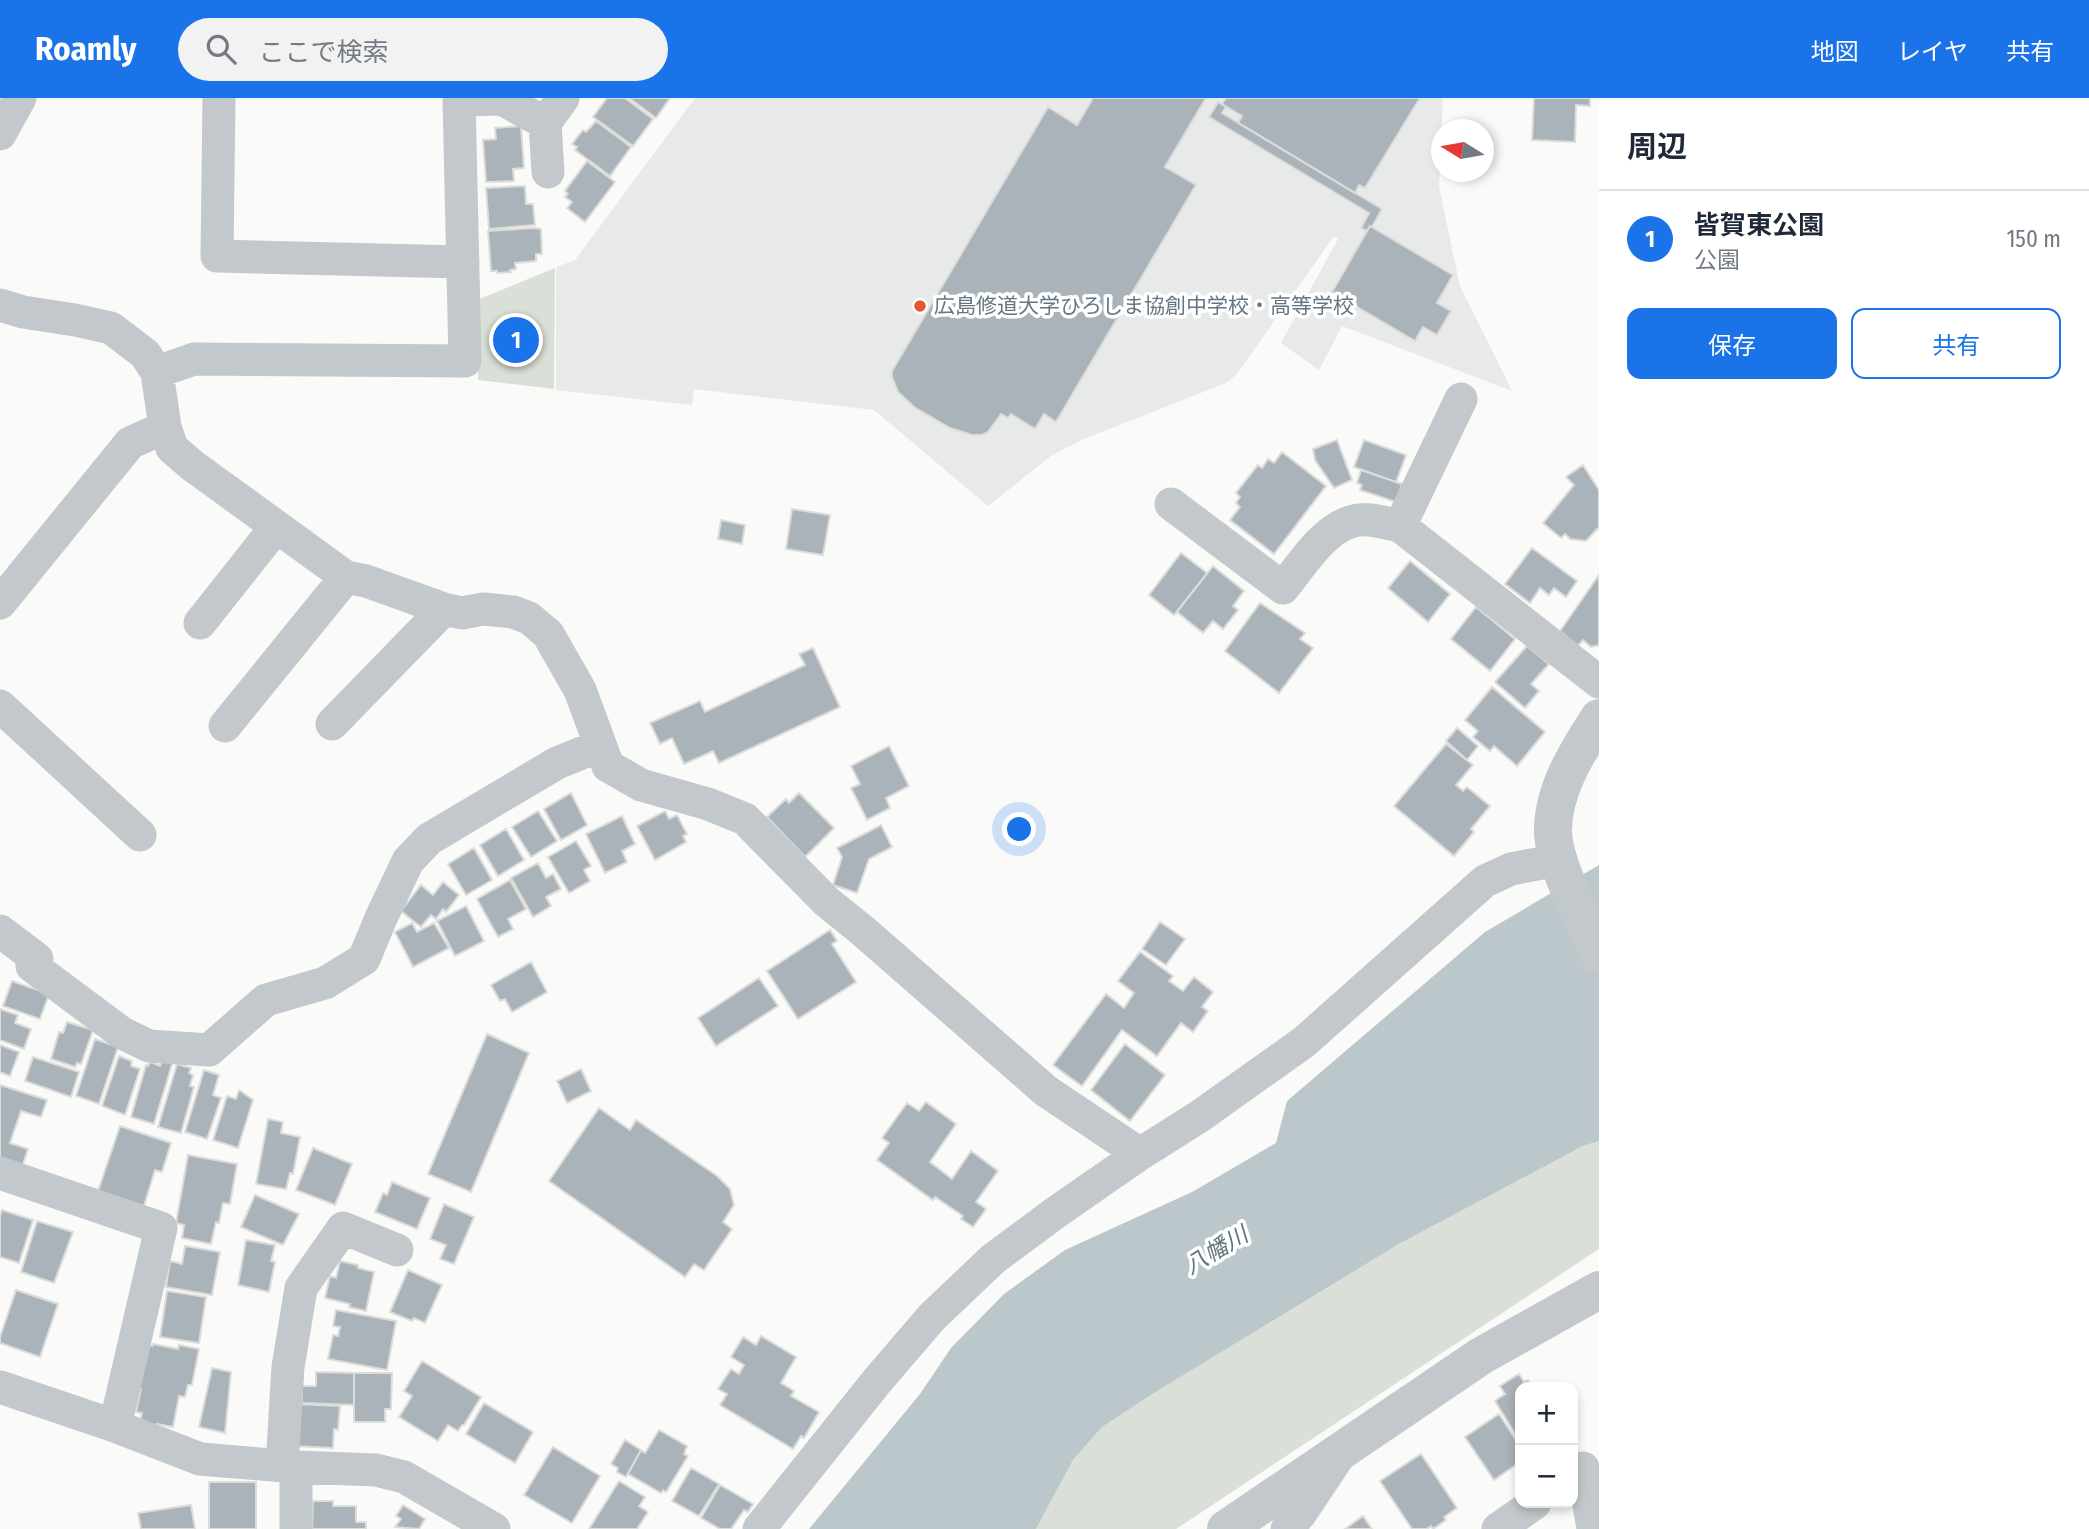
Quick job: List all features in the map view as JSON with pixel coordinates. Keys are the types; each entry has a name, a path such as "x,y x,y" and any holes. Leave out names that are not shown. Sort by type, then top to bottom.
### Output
{"street":[{"path":"0,134 20,98"},
{"path":"219,98 217,256 463,262"},
{"path":"157,372 194,359 465,361 459,99 502,99 554,110 548,172"},
{"path":"0,305 23,312 111,328 145,354 157,372 165,426 172,448 346,577 444,609 462,612 483,609 513,612 529,618 548,634 580,690 608,766 641,785 708,804 745,819 827,902 1046,1091 1140,1154"},
{"path":"1400,526 1461,399"},
{"path":"0,603 130,443 165,426"},
{"path":"1171,504 1283,588 1329,534 1352,521 1374,520 1400,526 1599,682"},
{"path":"200,623 276,527"},
{"path":"225,726 346,577"},
{"path":"332,724 444,609"},
{"path":"0,706 140,835"},
{"path":"1599,718 1567,772 1553,833 1560,863 1599,955"},
{"path":"0,931 37,959 32,966 122,1033 149,1046 209,1050 265,1000 325,984 364,959 408,862 429,839 557,763 599,746"},
{"path":"759,1529 877,1381 932,1317 993,1259 1304,1042 1485,881 1511,869 1560,863"},
{"path":"0,1172 160,1228 115,1426"},
{"path":"296,1529 289,1466 288,1367 301,1288 343,1228 397,1250"},
{"path":"1226,1529 1340,1454 1480,1356 1599,1290"},
{"path":"0,1387 115,1426 200,1459 376,1470 404,1477 494,1529"},
{"path":"1287,1529 1340,1454"},
{"path":"1585,1467 1593,1529"},
{"path":"1498,1529 1528,1508"}],"shaded area":[{"name":"広島修道大学ひろしま協創中学校・高等学校","path":"695,98 1443,98 1442,119 1431,119 1431,182 1439,182 1460,286 1512,391 1342,326 1319,370 1281,343 1338,239 1334,236 1237,374 1226,383 1084,439 1051,456 988,506 874,410 694,389 692,405 556,390 556,267 575,260"},
{"path":"555,268 554,389 478,380 477,300"},
{"path":"1599,1141 1599,1249 1176,1529 1036,1529 1073,1460 1102,1427 1399,1244 1583,1146"}],"water":[{"name":"八幡川","path":"1599,865 1599,1141 1583,1146 1399,1244 1102,1427 1073,1460 1036,1529 809,1529 920,1394 951,1348 1004,1294 1065,1250 1192,1192 1276,1143 1287,1101 1485,932"}],"building":[{"path":"607,98 625,98 653,119 633,146 593,117"},
{"path":"629,98 670,98 656,118"},
{"path":"1093,98 1206,98 1165,167 1196,185 1056,422 1044,414 1035,429 1011,414 1008,418 1001,414 988,432 982,435 972,435 950,428 914,407 898,392 892,371 1048,107 1077,125"},
{"path":"1226,98 1420,98 1365,188 1359,185 1355,193 1238,123 1242,116 1222,104"},
{"path":"1534,98 1590,98 1590,106 1576,105 1575,142 1532,140"},
{"path":"1218,102 1226,107 1222,113 1382,209 1372,227 1367,231 1361,228 1369,213 1209,117"},
{"path":"596,121 631,147 610,176 575,150 577,147 572,144 583,130 586,132"},
{"path":"521,126 524,168 513,169 514,181 486,182 483,140 496,139 495,128"},
{"path":"587,161 615,182 585,222 567,208 572,202 565,197 568,194 565,191"},
{"path":"525,186 526,204 533,204 535,225 489,229 486,188"},
{"path":"1370,226 1453,275 1437,303 1451,311 1437,335 1423,327 1415,341 1332,292"},
{"path":"541,229 542,254 536,254 536,261 515,263 516,269 510,270 511,272 491,271 488,231"},
{"path":"1337,440 1352,480 1334,488 1315,460 1313,449"},
{"path":"1364,440 1406,455 1396,482 1354,467"},
{"path":"1282,452 1326,486 1274,554 1230,520 1240,507 1236,503 1240,497 1236,493 1258,465 1262,468 1268,459 1274,463"},
{"path":"1583,465 1599,490 1599,527 1586,541 1570,539 1565,534 1561,538 1543,523 1574,485 1566,477"},
{"path":"1361,470 1402,484 1396,502 1360,490 1362,485 1357,483"},
{"path":"792,509 830,515 823,555 786,549"},
{"path":"721,520 745,525 742,544 718,539"},
{"path":"1532,548 1577,581 1566,597 1554,588 1549,595 1540,588 1530,603 1505,584"},
{"path":"1181,553 1207,573 1174,615 1149,595"},
{"path":"1410,561 1450,594 1428,622 1388,588"},
{"path":"1213,566 1244,591 1233,606 1238,610 1223,629 1213,621 1203,633 1177,612"},
{"path":"1599,575 1599,645 1591,647 1583,640 1578,646 1560,631"},
{"path":"1260,603 1305,633 1300,639 1313,648 1279,693 1225,651"},
{"path":"1476,607 1515,639 1490,671 1451,639"},
{"path":"1527,646 1549,664 1531,684 1539,691 1525,708 1495,682"},
{"path":"813,648 840,707 719,763 713,751 684,764 672,738 660,744 650,723 700,701 705,712 805,665 799,654"},
{"path":"1492,687 1545,732 1517,766 1494,746 1490,751 1473,737 1478,731 1465,720"},
{"path":"1457,728 1478,746 1467,760 1446,741"},
{"path":"1446,744 1473,765 1456,785 1463,791 1467,787 1490,806 1471,829 1474,832 1454,856 1394,806"},
{"path":"889,746 909,786 886,798 890,808 867,820 851,788 860,784 851,766"},
{"path":"571,793 587,825 561,840 544,809"},
{"path":"799,793 834,828 805,857 767,817 786,799 789,803"},
{"path":"538,811 557,841 531,857 512,827"},
{"path":"665,811 669,819 677,815 687,834 683,836 686,842 655,860 637,826"},
{"path":"622,816 635,844 622,851 627,862 605,873 586,834"},
{"path":"881,825 892,847 869,859 857,893 833,885 842,857 837,848"},
{"path":"506,829 524,860 498,876 480,845"},
{"path":"576,841 591,866 584,870 590,881 569,893 548,857"},
{"path":"474,848 492,880 466,895 448,864"},
{"path":"538,863 546,878 553,874 561,889 546,897 551,906 533,917 511,878"},
{"path":"510,880 526,909 508,919 513,929 498,937 477,899"},
{"path":"443,882 459,895 446,912 443,909 436,919 431,915 421,927 401,911 421,885 433,895"},
{"path":"466,906 484,941 455,956 437,921"},
{"path":"1160,922 1185,939 1166,965 1142,949"},
{"path":"412,923 417,932 434,923 449,948 413,967 395,932"},
{"path":"830,930 837,941 832,944 856,982 798,1019 767,971"},
{"path":"1140,952 1173,976 1169,981 1183,991 1194,977 1213,992 1202,1007 1208,1011 1193,1032 1181,1023 1157,1056 1122,1030 1082,1086 1053,1065 1106,994 1124,1008 1134,993 1118,981"},
{"path":"531,962 547,992 512,1012 505,999 500,1001 491,985"},
{"path":"759,978 778,1006 716,1046 698,1018"},
{"path":"12,981 46,993 48,997 40,1019 3,1006"},
{"path":"0,1009 18,1015 15,1023 31,1029 24,1049 0,1040"},
{"path":"67,1022 93,1030 81,1064 77,1063 75,1067 51,1059 59,1032 63,1033"},
{"path":"487,1034 529,1053 471,1192 428,1174"},
{"path":"95,1039 118,1047 99,1104 76,1096"},
{"path":"1125,1044 1165,1075 1130,1121 1091,1090"},
{"path":"0,1045 19,1052 10,1076 0,1072"},
{"path":"119,1056 132,1061 131,1066 140,1069 125,1115 102,1106"},
{"path":"33,1057 79,1072 71,1097 25,1081"},
{"path":"163,1058 173,1061 154,1124 131,1117 146,1065 150,1062 160,1066"},
{"path":"177,1064 191,1068 189,1073 193,1075 190,1086 194,1087 181,1133 158,1127"},
{"path":"581,1069 591,1091 567,1103 557,1081"},
{"path":"204,1070 219,1075 213,1095 221,1098 207,1139 185,1132"},
{"path":"0,1085 47,1100 41,1117 21,1111 10,1143 28,1149 22,1167 0,1160"},
{"path":"239,1090 253,1100 238,1148 213,1140 227,1096 236,1099"},
{"path":"926,1102 956,1124 930,1162 952,1179 971,1151 998,1171 976,1202 986,1209 973,1227 961,1219 963,1216 935,1197 933,1200 877,1160 889,1143 882,1138 907,1103 919,1111"},
{"path":"599,1108 630,1130 636,1120 717,1176 730,1189 734,1205 723,1222 732,1229 704,1270 694,1264 685,1277 549,1181"},
{"path":"268,1119 283,1122 281,1133 300,1137 293,1174 290,1173 286,1189 256,1184"},
{"path":"120,1126 171,1143 162,1172 155,1170 144,1206 97,1194"},
{"path":"313,1148 352,1164 335,1205 296,1190"},
{"path":"188,1155 237,1164 230,1204 223,1203 211,1244 182,1238 184,1225 176,1223"},
{"path":"392,1182 430,1198 417,1229 375,1212 383,1193 387,1195"},
{"path":"255,1195 299,1214 283,1245 241,1227"},
{"path":"444,1204 474,1217 454,1264 440,1259 446,1245 430,1239"},
{"path":"2,1210 33,1220 19,1263 0,1257"},
{"path":"37,1221 73,1232 54,1283 21,1272"},
{"path":"246,1240 275,1245 271,1261 275,1262 269,1292 238,1285"},
{"path":"185,1246 220,1252 212,1295 166,1287 170,1261 182,1264"},
{"path":"340,1261 374,1272 366,1311 325,1298 330,1276 336,1278"},
{"path":"408,1270 442,1285 425,1323 390,1312"},
{"path":"16,1290 58,1304 40,1357 0,1343"},
{"path":"167,1291 206,1297 199,1343 160,1337"},
{"path":"336,1310 396,1321 387,1370 328,1359 333,1335 338,1336 340,1327 333,1326"},
{"path":"761,1336 796,1357 781,1383 794,1391 791,1396 819,1412 804,1438 801,1436 793,1449 720,1405 727,1394 718,1389 731,1369 739,1374 744,1365 731,1357 743,1337 756,1345"},
{"path":"144,1344 178,1349 179,1345 199,1349 192,1385 188,1385 185,1397 179,1396 173,1427 157,1424 156,1427 140,1421 142,1413 136,1412 141,1389 133,1387"},
{"path":"422,1361 481,1397 464,1425 458,1431 448,1425 438,1441 399,1417 412,1396 404,1391"},
{"path":"212,1368 231,1372 225,1433 199,1427"},
{"path":"316,1372 354,1373 354,1405 302,1403 302,1386 316,1386"},
{"path":"354,1373 392,1373 391,1409 385,1409 385,1422 354,1422"},
{"path":"1519,1374 1524,1382 1515,1382 1515,1434 1495,1401 1505,1394 1500,1386"},
{"path":"484,1403 533,1432 515,1463 466,1434"},
{"path":"296,1404 340,1406 338,1430 334,1429 333,1448 294,1446"},
{"path":"1499,1414 1515,1438 1515,1465 1494,1480 1465,1437"},
{"path":"659,1430 687,1446 684,1454 688,1456 666,1492 663,1490 661,1493 628,1474 641,1450 645,1453"},
{"path":"625,1440 641,1450 626,1477 617,1472 618,1468 611,1464"},
{"path":"553,1447 600,1476 572,1523 524,1495"},
{"path":"1421,1454 1457,1508 1433,1529 1431,1526 1427,1529 1412,1529 1380,1481"},
{"path":"691,1468 719,1484 699,1516 672,1501"},
{"path":"619,1481 645,1497 639,1506 648,1512 637,1529 589,1529"},
{"path":"209,1482 256,1482 256,1529 209,1529"},
{"path":"720,1485 753,1504 748,1512 744,1510 731,1529 720,1529 701,1518"},
{"path":"313,1501 333,1501 333,1506 356,1506 356,1522 366,1522 366,1529 312,1529"},
{"path":"191,1505 195,1529 141,1529 138,1513"},
{"path":"403,1505 425,1519 419,1529 395,1527 401,1519 396,1516"},
{"path":"1363,1516 1372,1529 1345,1529"}],"place":[{"name":"広島修道大学ひろしま協創中学校・高等学校","path":"920,306"},
{"name":"皆賀東公園","path":"516,340"}]}
